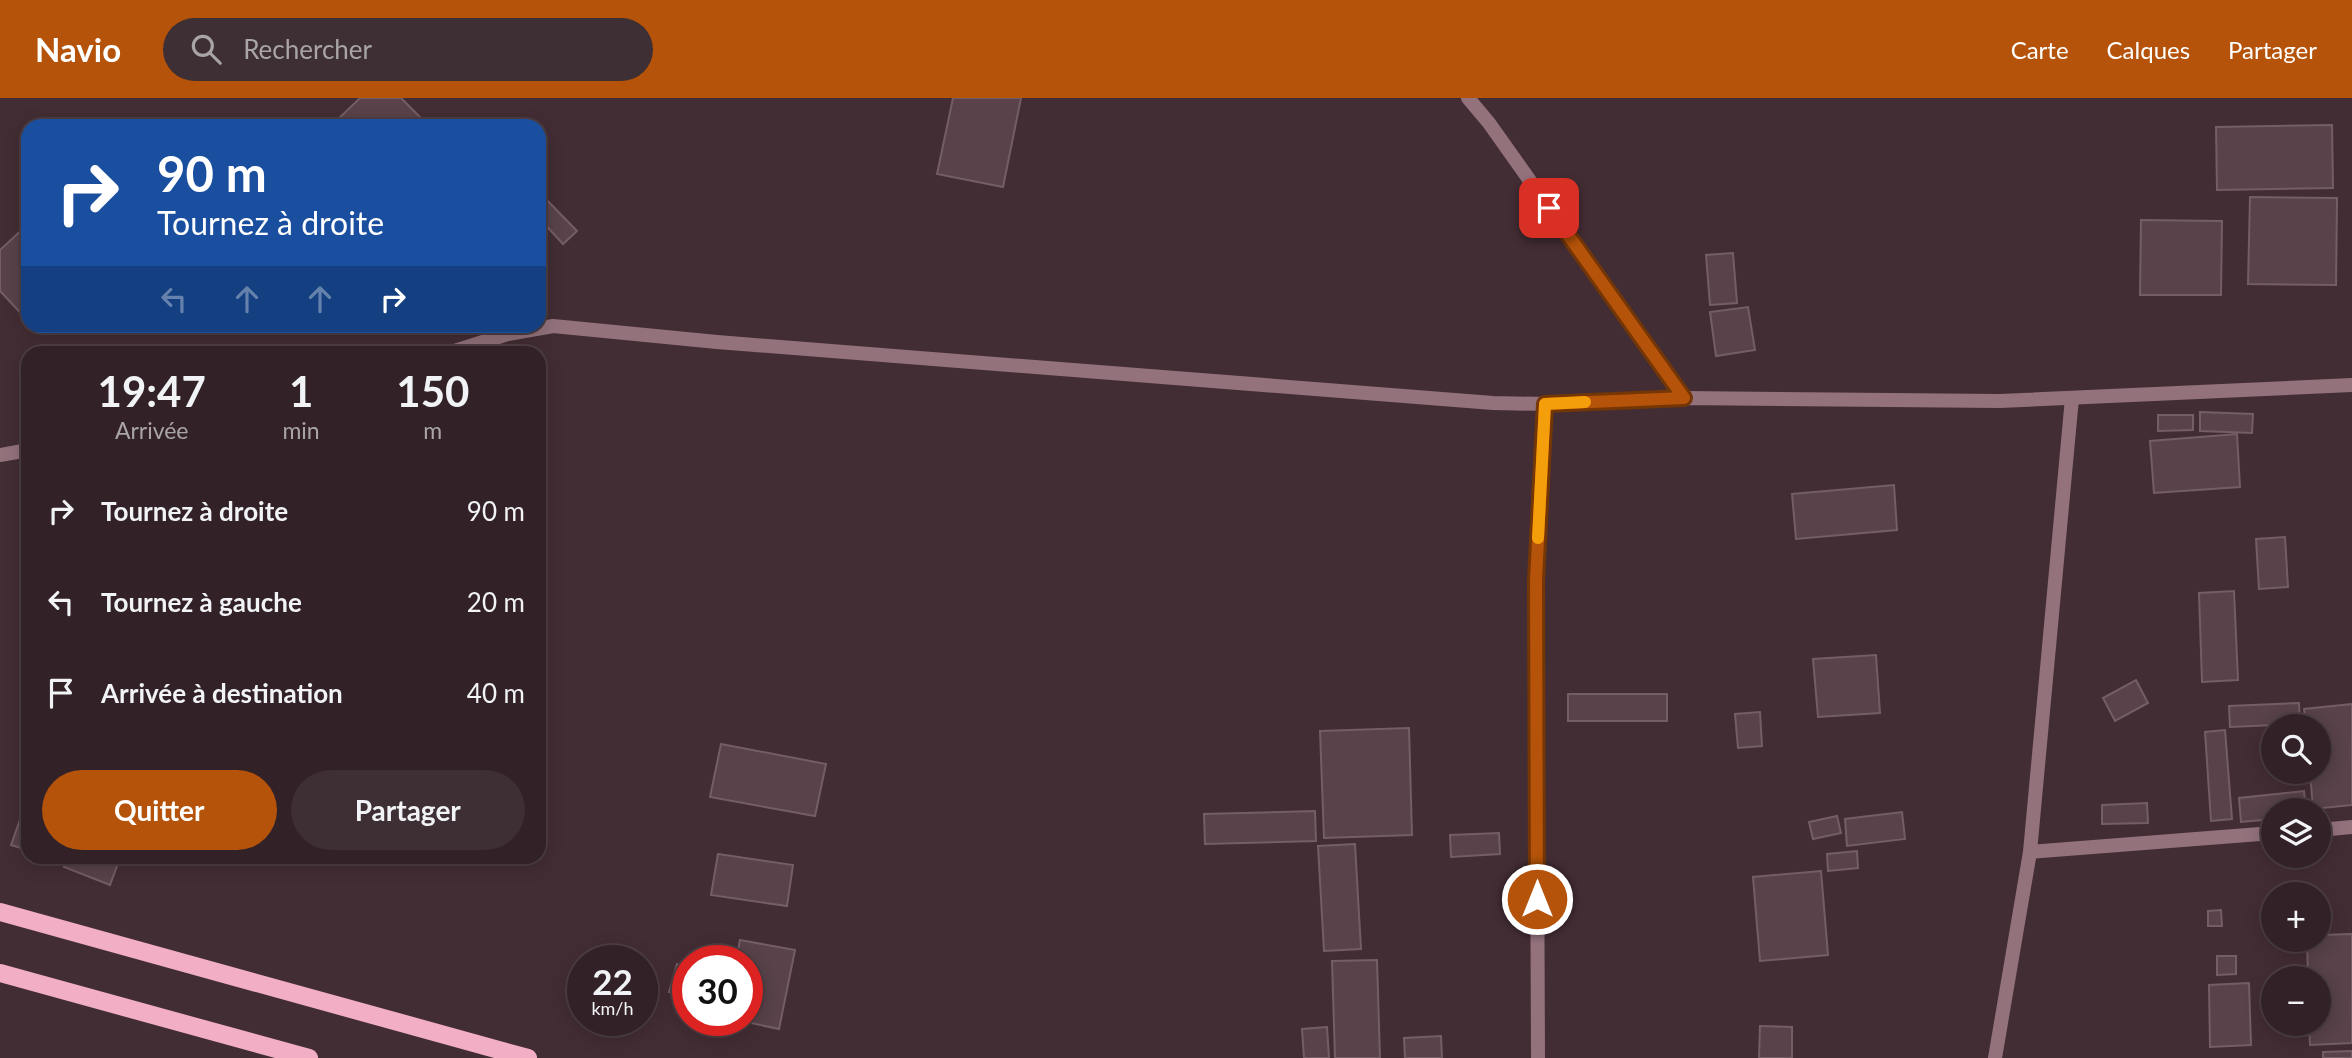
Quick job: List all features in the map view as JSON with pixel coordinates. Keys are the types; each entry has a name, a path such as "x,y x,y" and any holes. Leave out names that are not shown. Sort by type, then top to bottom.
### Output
{"main road":[{"path":"0,912 528,1058"},
{"path":"0,973 309,1058"}],"street":[{"path":"1468,98 1489,123 1684,398"},
{"path":"546,327 1479,402 1545,404 1684,398 2000,401 2352,385"},
{"path":"470,346 514,333"},
{"path":"1996,1058 2030,852 2072,398"},
{"path":"1538,1058 1536,580 1545,404"},
{"path":"0,455 21,451"},
{"path":"2331,829 2352,827"},
{"path":"2030,852 2261,834"}],"building":[{"path":"360,98 401,98 422,119 338,119"},
{"path":"953,98 1021,98 1003,187 937,174"},
{"path":"2332,125 2333,188 2217,190 2216,127"},
{"path":"2250,197 2337,198 2336,285 2248,284"},
{"path":"546,199 577,231 563,244 546,226"},
{"path":"2141,220 2222,221 2221,295 2140,295"},
{"path":"21,230 21,314 0,291 0,250"},
{"path":"1733,253 1737,303 1710,305 1706,255"},
{"path":"1748,307 1755,350 1716,356 1710,312"},
{"path":"2200,412 2253,414 2252,433 2200,431"},
{"path":"2158,415 2193,415 2193,430 2158,431"},
{"path":"2237,434 2240,487 2154,493 2150,441"},
{"path":"1894,485 1897,530 1796,539 1792,494"},
{"path":"2285,537 2288,587 2259,589 2256,539"},
{"path":"2234,591 2238,680 2202,682 2199,593"},
{"path":"1876,655 1880,713 1818,717 1813,659"},
{"path":"2136,680 2148,703 2115,721 2103,698"},
{"path":"1568,694 1667,694 1667,721 1568,721"},
{"path":"2299,703 2300,714 2261,714 2261,726 2230,727 2229,706"},
{"path":"2352,704 2352,805 2331,807 2331,798 2312,798 2311,784 2331,784 2331,714 2305,714 2304,709"},
{"path":"1760,712 1762,746 1738,748 1735,714"},
{"path":"1409,728 1412,835 1324,838 1320,731"},
{"path":"2225,730 2232,819 2211,821 2205,732"},
{"path":"721,744 826,764 815,816 710,797"},
{"path":"2304,791 2305,798 2261,798 2261,820 2241,822 2239,798"},
{"path":"2147,803 2148,823 2102,824 2102,805"},
{"path":"1315,811 1316,841 1205,844 1204,814"},
{"path":"1902,812 1905,839 1847,846 1845,819"},
{"path":"1837,816 1841,833 1813,839 1809,822"},
{"path":"21,817 21,848 11,845"},
{"path":"1499,833 1500,854 1451,857 1450,835"},
{"path":"1355,844 1361,949 1324,951 1318,846"},
{"path":"1857,851 1858,868 1828,871 1827,854"},
{"path":"718,854 793,865 787,906 711,895"},
{"path":"65,864 118,864 110,885 64,867"},
{"path":"1821,871 1828,955 1760,961 1753,877"},
{"path":"2221,910 2222,926 2208,926 2208,911"},
{"path":"2352,934 2352,1043 2310,1045 2310,1036 2331,1036 2331,966 2308,966 2307,952 2331,952 2331,935"},
{"path":"740,940 795,950 779,1029 763,1026 763,945 739,945"},
{"path":"2217,956 2236,956 2236,974 2217,975"},
{"path":"1377,960 1380,1058 1335,1058 1332,961"},
{"path":"2249,983 2251,1045 2210,1047 2209,985"},
{"path":"1760,1026 1792,1027 1792,1058 1759,1058"},
{"path":"1327,1027 1329,1058 1304,1058 1302,1029"},
{"path":"1441,1036 1442,1058 1405,1058 1404,1038"},
{"path":"2352,1051 2352,1058 2323,1058 2323,1052"}],"slow traffic":[{"path":"1538,538 1545,404 1585,402"}],"route":[{"path":"1537,899 1536,580 1545,404 1684,398 1549,208"}]}
